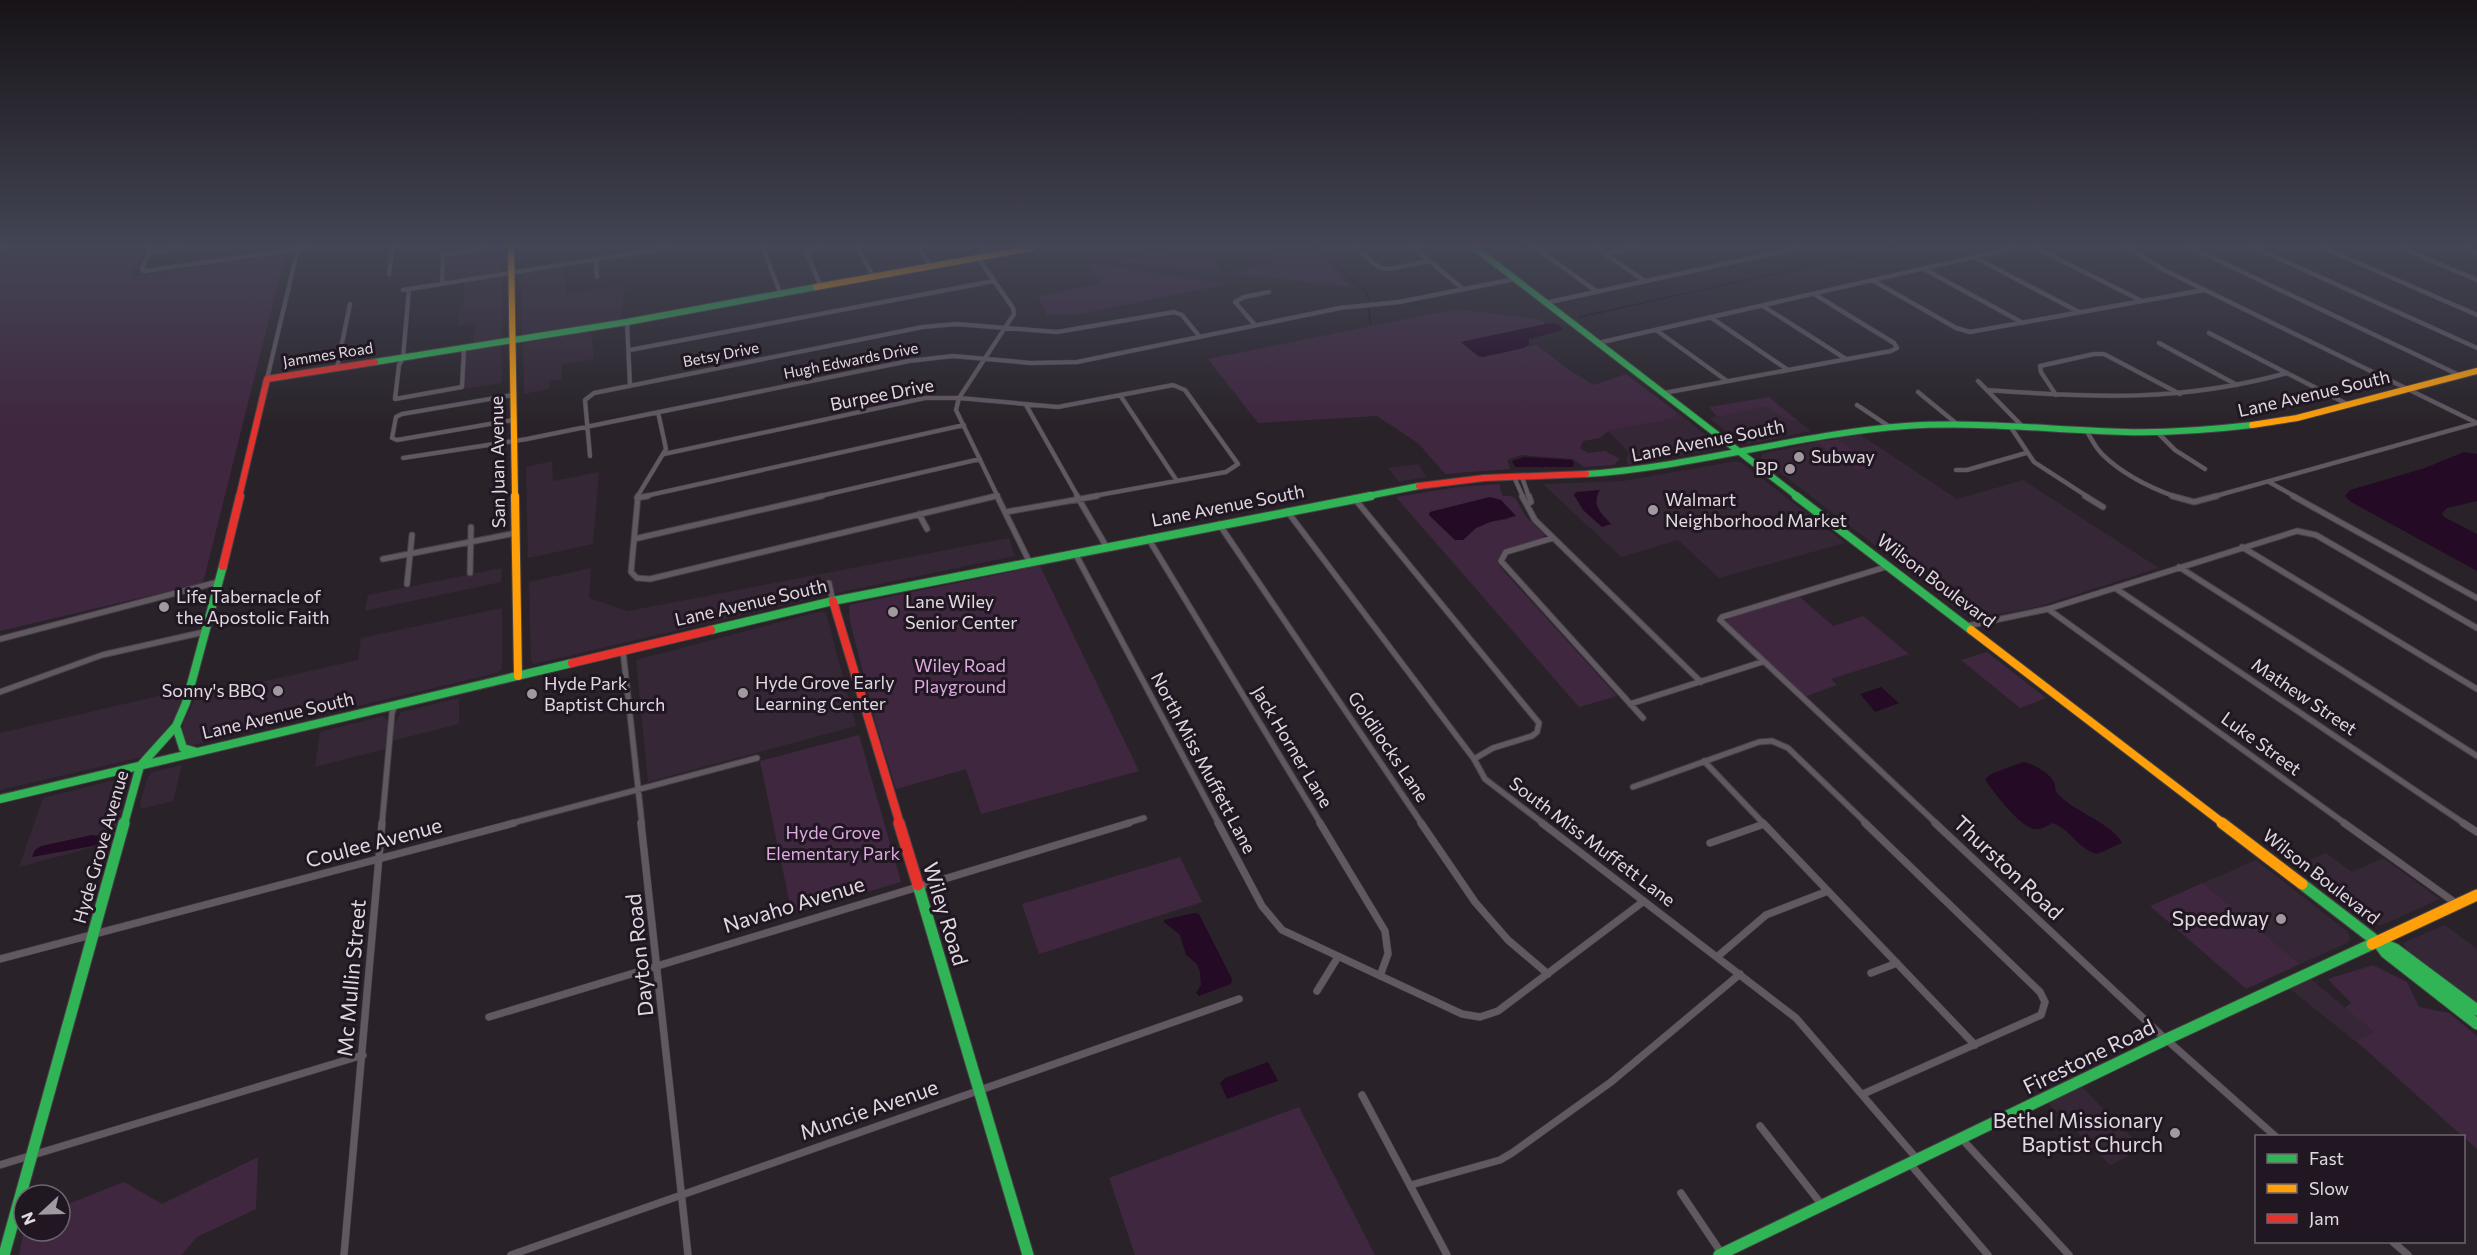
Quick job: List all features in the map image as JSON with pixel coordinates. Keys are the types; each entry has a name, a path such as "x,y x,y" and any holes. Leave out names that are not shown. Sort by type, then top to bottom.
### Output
{"street":[{"name":"Hyde Grove Avenue","path":"4,1255 140,766 176,726 186,703 234,526 284,307"},
{"path":"337,368 349,307"},
{"path":"407,307 403,358 399,365 395,399 462,387 464,348"},
{"name":"San Juan Avenue","path":"511,307 518,676"},
{"name":"Jammes Road","path":"267,379 715,307"},
{"path":"630,350 858,307"},
{"path":"1011,307 1014,311 1006,329 959,398 956,410 1029,561"},
{"path":"1240,307 1255,326"},
{"name":"Hugh Edwards Drive","path":"403,458 514,441 909,361 953,356 1047,363 1077,362 1354,307"},
{"name":"Wilson Boulevard","path":"1550,307 2376,941 2395,949 2477,1010"},
{"path":"1598,343 1760,307"},
{"path":"1764,307 1846,359"},
{"path":"1664,393 1891,351 1897,348 1894,343 1835,307"},
{"path":"1920,307 1965,332 1975,332 2114,307"},
{"path":"1994,307 2024,323"},
{"path":"2068,307 2080,313"},
{"path":"2238,307 2477,423"},
{"path":"2314,307 2459,375"},
{"path":"2385,307 2477,348"},
{"path":"2457,307 2477,315"},
{"name":"Betsy Drive","path":"588,426 586,398 594,393 923,327 956,324 1066,332 1174,312 1182,315 1200,337"},
{"path":"1710,317 1788,370"},
{"path":"627,322 630,335 627,366 630,385"},
{"path":"1656,330 1728,381"},
{"path":"2209,333 2349,405"},
{"path":"2159,344 2238,386"},
{"path":"2056,395 2041,372 2040,366 2094,354 2104,354 2180,394"},
{"name":"Lane Avenue South","path":"0,799 833,601 1354,498 1455,481 1626,473 1843,432 1890,427 1957,424 2158,433 2210,431 2297,418 2477,371"},
{"path":"1986,390 2121,397 2180,394 2238,386 2287,373"},
{"path":"1978,381 2022,426"},
{"name":"Burpee Drive","path":"664,454 925,398 959,398 1026,405 1067,406 1168,385 1178,385 1185,390 1238,464 1235,468 1177,481"},
{"path":"1918,392 1957,424"},
{"path":"513,395 402,414 396,417 392,438 397,440 513,420"},
{"path":"1006,512 1177,481 1120,395"},
{"path":"1026,405 1106,546"},
{"path":"1857,405 1890,427"},
{"path":"658,412 666,443 664,454 645,479 637,498 631,572 637,578 650,579 998,495"},
{"path":"2086,430 2106,457 2180,500 2202,501 2477,423"},
{"path":"637,498 964,425"},
{"path":"588,426 590,456"},
{"path":"2010,426 2026,453 2038,466 2103,507"},
{"path":"2158,433 2175,450 2205,469"},
{"path":"1956,470 1967,470 2026,453"},
{"path":"634,539 980,459"},
{"path":"1518,477 1531,502 1528,504"},
{"path":"1518,477 1521,495 1535,519 1701,682"},
{"path":"2269,482 2477,598"},
{"path":"1521,495 1528,495"},
{"path":"1354,498 1539,723 1537,732 1532,736 1493,748 1474,759"},
{"name":"South Miss Muffett Lane","path":"1287,511 1474,759 1485,779 1805,1026 1863,1094 1988,1255"},
{"path":"919,514 927,529"},
{"name":"Goldilocks Lane","path":"1219,524 1474,902 1508,940 1548,974"},
{"path":"470,573 471,527"},
{"path":"1967,626 2048,609 2242,547 2304,531 2316,534 2477,628"},
{"path":"383,559 516,533"},
{"path":"407,584 412,535"},
{"name":"Jack Horner Lane","path":"1148,538 1385,931 1390,951 1380,976"},
{"path":"1553,538 1506,552 1501,561 1643,718"},
{"path":"2242,547 2477,689"},
{"name":"North Miss Muffett Lane","path":"1075,552 1268,915 1282,930 1462,1014 1480,1017 1498,1011 1644,901"},
{"path":"1720,620 1722,617 1740,611 1889,566"},
{"path":"2179,567 2477,756"},
{"path":"0,639 218,582"},
{"name":"Wiley Road","path":"829,583 1028,1255"},
{"name":"Mathew Street","path":"2115,588 2477,832"},
{"name":"Luke Street","path":"2048,609 2457,904"},
{"name":"Thurston Road","path":"1720,620 1762,662 2167,1039 2274,1135"},
{"path":"0,692 102,655 204,632"},
{"name":"Dayton Road","path":"623,651 688,1255"},
{"path":"1630,705 1762,662"},
{"name":"Mc Mullin Street","path":"344,1255 392,713 395,705"},
{"path":"176,726 183,748 197,752"},
{"path":"1633,787 1759,742 1772,741 1788,748 2040,992 2045,1002 2045,1009 2041,1015 1863,1094"},
{"name":"Coulee Avenue","path":"0,959 757,758"},
{"path":"1704,761 1975,1045"},
{"name":"Navaho Avenue","path":"489,1017 1144,818"},
{"path":"1710,843 1764,824"},
{"path":"1717,957 1766,915 1828,891"},
{"name":"Firestone Road","path":"1720,1254 2167,1039 2477,895"},
{"name":"Wilson Boulevard","path":"2376,941 2386,954 2477,1024"},
{"path":"1317,992 1338,957"},
{"path":"1871,973 1897,963"},
{"path":"1410,1185 1481,1166 1512,1153 1611,1082 1740,975"},
{"name":"Muncie Avenue","path":"511,1255 1239,999"},
{"path":"0,1165 363,1055"},
{"path":"1362,1095 1447,1255"},
{"path":"1760,1126 1822,1206"},
{"path":"1961,1138 2069,1255"},
{"path":"1681,1193 1720,1254"},
{"path":"2393,1243 2408,1255"}],"shaded area":[{"path":"463,307 502,307 502,339 473,345 475,323 457,326 459,310 463,309"},
{"path":"522,307 623,307 621,321 522,334"},
{"path":"1550,323 1558,324 1563,330 1529,339 1529,345 1524,348 1483,357 1478,356 1461,342"},
{"path":"591,331 594,359 562,364 562,379 549,381 549,389 524,394 523,343"},
{"path":"501,346 502,383 464,389 465,350"},
{"path":"1765,407 1790,420 1797,420 1811,431 1749,444 1738,441 1709,418"},
{"path":"1678,413 1717,444 1718,449 1628,465 1626,459 1629,453 1608,431 1672,419"},
{"path":"1861,435 1957,499 2023,480 2159,568 2037,607 1971,619 1761,458 1762,454 1816,442 1857,471 1873,466 1837,438"},
{"path":"2464,452 2477,454 2477,501 2447,508 2442,513 2444,517 2477,534 2477,571 2351,502 2345,496 2350,490 2425,468"},
{"path":"1524,457 1572,460 1574,463 1573,467 1515,467 1512,461"},
{"path":"552,461 553,481 599,472 593,544 528,558 526,467"},
{"path":"1737,461 1845,543 1719,578 1678,540 1621,557 1543,484 1623,481"},
{"path":"1418,464 1427,477 1399,482 1388,468"},
{"path":"1600,490 1597,495 1597,504 1611,524 1602,527 1583,510 1574,495 1576,492"},
{"path":"1490,497 1501,500 1516,516 1476,528 1463,540 1455,540 1429,515 1430,512"},
{"path":"1009,538 1015,556 822,596 538,663 533,664 531,661 529,582 591,568 589,598 628,611"},
{"path":"502,568 501,582 365,611 368,595"},
{"path":"502,608 502,669 497,673 188,746 182,736 183,724 196,697 358,660 361,638"},
{"name":"Hyde Grove Early Learning Center","path":"822,611 826,613 856,726 648,782 636,660"},
{"path":"1881,687 1899,703 1875,712 1860,694"},
{"path":"184,690 175,719 142,757 0,790 0,733"},
{"path":"459,698 459,724 392,741 394,726 401,712"},
{"path":"383,716 388,721 385,749 315,767 320,732"},
{"path":"2023,762 2045,772 2054,782 2059,795 2110,830 2122,843 2097,854 2085,848 2065,830 2053,823 2037,829 2023,823 2000,800 1985,779 1991,774"},
{"path":"182,765 173,801 141,809 140,803 147,779 152,772"},
{"path":"127,777 129,781 113,842 19,867 43,798"},
{"path":"92,835 100,836 99,843 93,846 32,857 35,850 41,846"},
{"path":"2326,853 2352,872 2383,858 2440,899 2382,925 2376,925 2296,866"},
{"path":"2256,860 2347,931 2351,938 2347,943 2300,964 2203,883"},
{"path":"1194,913 1199,914 1232,979 1231,984 1199,996 1196,993 1201,985 1197,964 1186,955 1180,935 1164,922 1164,920"},
{"path":"2445,925 2477,949 2477,1003 2405,948 2403,943"},
{"path":"2310,978 2374,1032 2356,1042 2289,988"},
{"path":"1268,1062 1278,1081 1227,1099 1220,1083 1225,1078"},
{"path":"2081,1086 2143,1149 2110,1165 2047,1102"}],"green space":[{"path":"0,307 272,307 203,583 0,631"},
{"path":"1043,307 1117,307 1076,315 1047,315"},
{"path":"1455,309 1538,319 1544,322 1544,325 1461,342 1478,354 1497,354 1537,345 1569,370 1594,385 1626,374 1678,413 1672,419 1608,431 1600,438 1583,441 1580,448 1588,453 1605,451 1620,459 1614,465 1584,467 1573,459 1521,455 1507,460 1510,469 1445,474 1418,443 1377,416 1258,423 1208,359"},
{"path":"1769,397 1797,420 1790,421 1765,407 1717,417 1709,407"},
{"path":"1838,439 1873,466 1857,471 1816,442"},
{"path":"1499,484 1503,496 1516,499 1526,517 1545,535 1541,539 1502,552 1497,562 1617,696 1579,707 1396,497 1458,487","holes":["1490,497 1509,519 1490,522 1476,528 1463,540 1455,540 1429,515 1430,512"]},
{"name":"Wiley Road Playground","path":"1040,566 1139,771 981,814 966,769 896,789 876,724 850,621 849,605"},
{"path":"1800,597 1833,626 1863,616 1909,654 1831,679 1837,685 1804,697 1728,627 1726,621 1730,617"},
{"path":"1987,652 2046,698 2020,708 1961,660"},
{"name":"Hyde Grove Elementary Park","path":"859,735 901,882 792,914 760,761"},
{"path":"1180,857 1202,902 1039,954 1022,904"},
{"path":"2203,883 2300,964 2246,989 2150,906"},
{"path":"2373,965 2407,982 2419,1007 2449,1013 2477,1036 2477,1149 2465,1138 2465,1135 2461,1135 2356,1041 2374,1032 2345,1008 2351,1003 2328,979"},
{"path":"1299,1107 1375,1255 1135,1255 1109,1178"},
{"path":"258,1157 256,1209 197,1237 181,1255 19,1255 21,1243 72,1243 72,1202 124,1182 162,1204"}],"waterway":[{"path":"1579,317 1626,307"},
{"path":"1369,310 1370,323"}],"traffic: fast":[{"path":"375,362 710,307"},
{"path":"1551,307 1971,630"},
{"path":"1586,474 1666,466 1826,436 1906,426 1993,425 2166,432 2252,425"},
{"path":"711,630 833,601 1419,486"},
{"path":"4,1255 140,766 176,726 186,703 223,566"},
{"path":"0,799 572,663"},
{"path":"176,726 183,748 197,752"},
{"path":"2302,884 2376,941 2395,949 2477,1010"},
{"path":"918,885 1028,1255"},
{"path":"2377,941 2386,953 2477,1024"},
{"path":"1719,1255 2167,1039 2372,944"}],"traffic: slow":[{"path":"512,307 518,676"},
{"path":"2252,425 2297,418 2477,371"},
{"path":"1971,630 2302,884"},
{"path":"2372,944 2477,895"}],"traffic: jam":[{"path":"223,566 267,379 375,362"},
{"path":"1419,486 1484,478 1586,474"},
{"path":"833,601 918,885"},
{"path":"572,663 711,630"}],"place":[{"name":"Subway","path":"1799,457"},
{"name":"BP","path":"1790,469"},
{"name":"Walmart Neighborhood Market","path":"1653,510"},
{"name":"Life Tabernacle of the Apostolic Faith","path":"164,607"},
{"name":"Lane Wiley Senior Center","path":"893,612"},
{"name":"Sonny's BBQ","path":"278,691"},
{"name":"Hyde Grove Early Learning Center","path":"743,693"},
{"name":"Hyde Park Baptist Church","path":"532,694"},
{"name":"Speedway","path":"2281,919"},
{"name":"Bethel Missionary Baptist Church","path":"2175,1133"}]}
